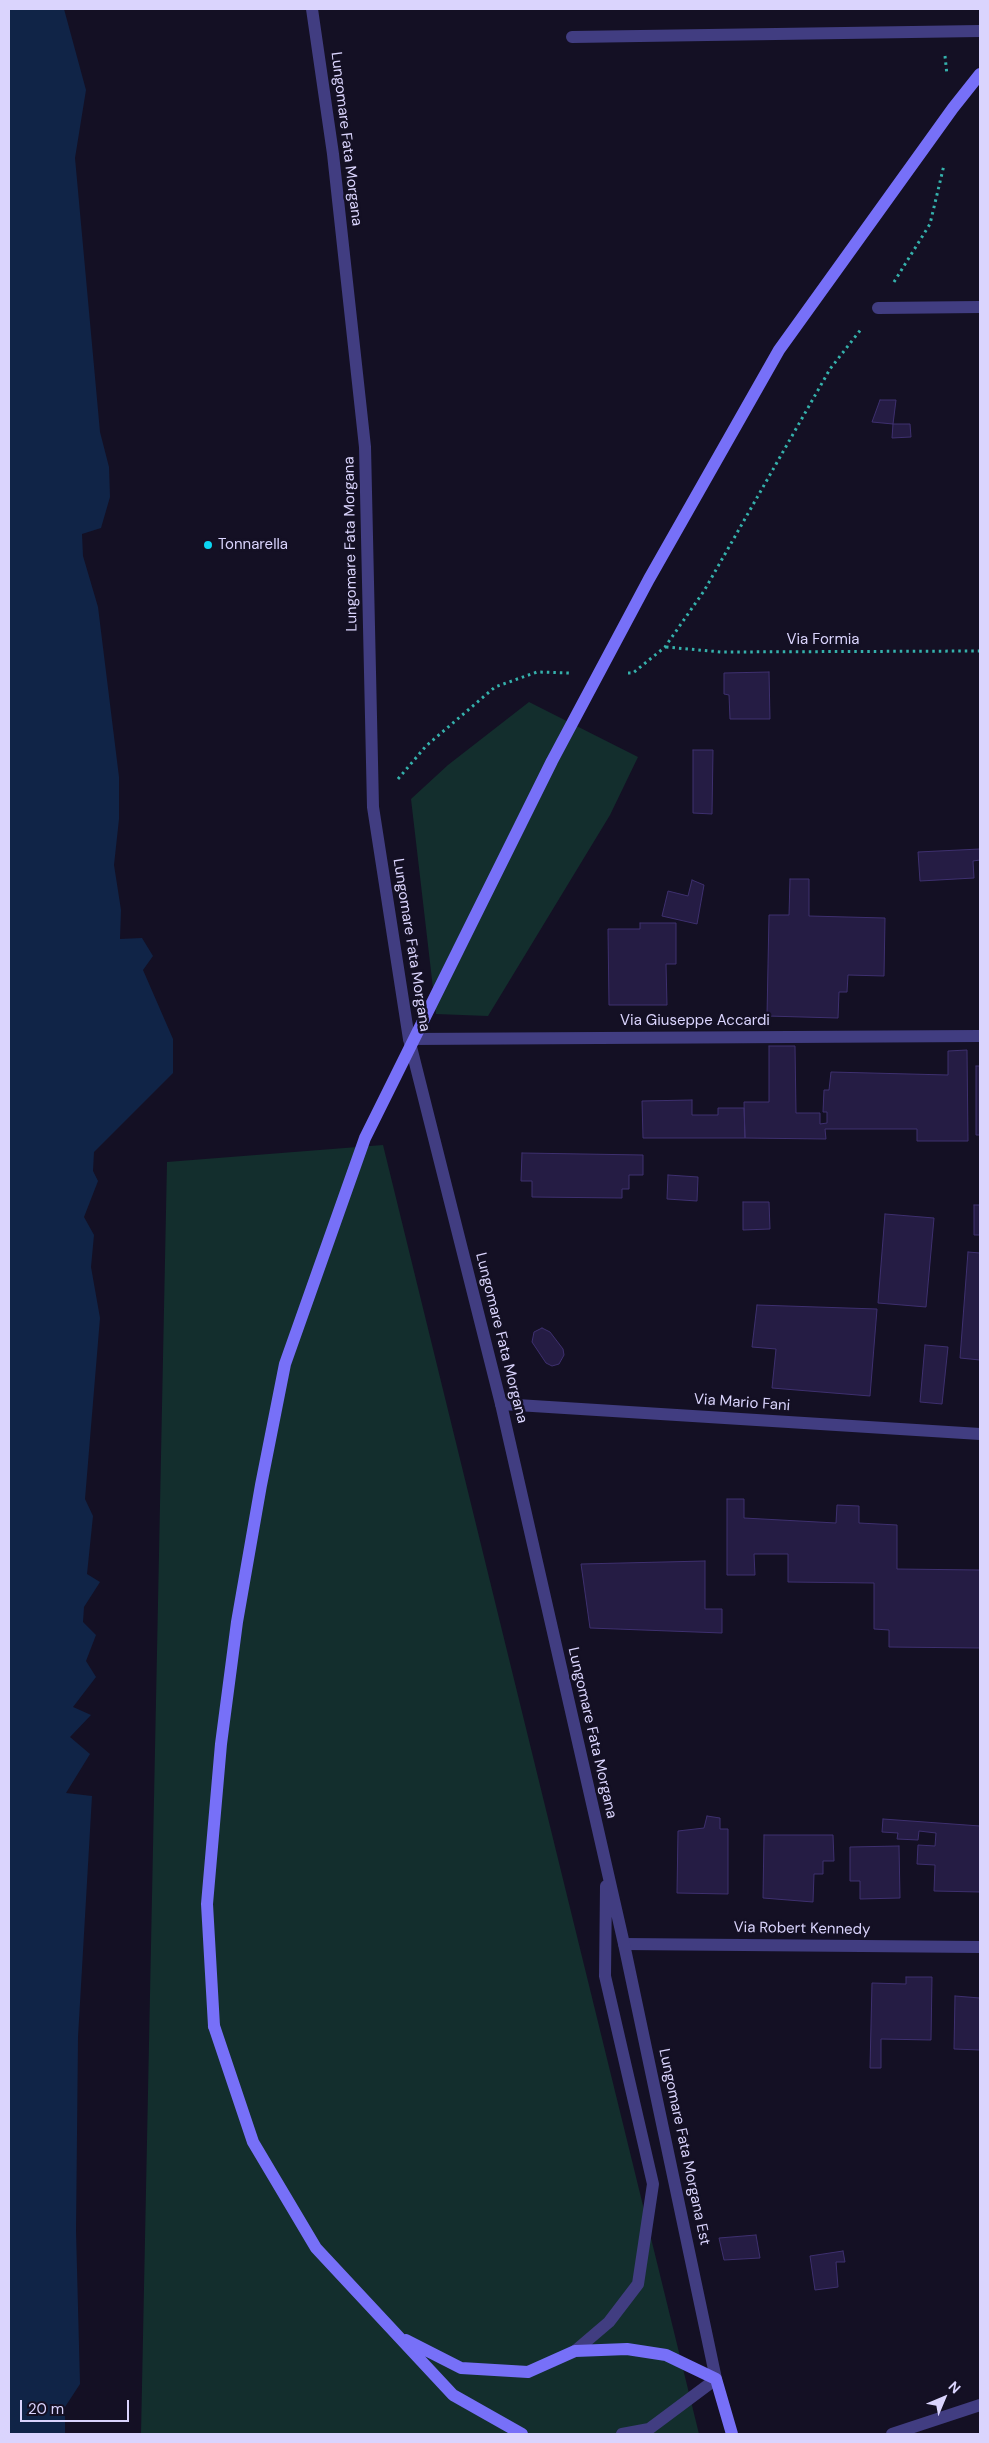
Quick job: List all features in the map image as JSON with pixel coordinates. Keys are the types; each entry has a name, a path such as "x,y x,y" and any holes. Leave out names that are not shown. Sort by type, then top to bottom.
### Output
{"main road":[{"path":"522,2434 453,2395 316,2248 253,2142 214,2026 207,1904 221,1744 239,1613 261,1485 286,1364 365,1138 552,761 649,579 779,350 953,108 980,74"},
{"path":"399,2337 461,2368 528,2372 575,2351 627,2349 666,2355 716,2378"},
{"name":"Lungomare Fata Morgana Est","path":"716,2378 732,2434"}],"street":[{"name":"Lungomare Fata Morgana","path":"312,9 333,154 365,446 373,807 409,1039 501,1404 606,1866"},
{"path":"572,37 980,31"},
{"path":"878,308 980,307"},
{"name":"Via Giuseppe Accardi","path":"409,1039 980,1036"},
{"name":"Via Mario Fani","path":"501,1404 980,1434"},
{"path":"575,2351 610,2322 638,2284 652,2184 606,1976 606,1866"},
{"name":"Lungomare Fata Morgana Est","path":"606,1866 716,2378"},
{"name":"Via Robert Kennedy","path":"624,1944 980,1947"},
{"path":"622,2434 649,2429 716,2378"},
{"path":"892,2434 980,2405"}],"path":[{"name":"Via Formia","path":"665,647 721,652 980,651"}],"green space":[{"path":"529,702 638,757 610,815 488,1016 436,1014 411,799 448,765"},
{"path":"383,1145 699,2434 141,2434 167,1162"}],"water":[{"path":"9,9 64,9 86,90 75,158 100,432 109,467 110,497 101,528 82,534 83,556 98,607 119,777 119,819 114,865 121,910 120,939 142,938 153,956 143,970 173,1039 173,1073 94,1152 93,1171 98,1181 84,1217 94,1235 91,1267 100,1318 85,1499 93,1516 87,1574 100,1582 84,1607 83,1622 96,1635 86,1661 96,1677 73,1707 91,1715 70,1737 90,1754 66,1793 92,1796 78,2037 76,2231 80,2384 65,2407 65,2434 9,2434"}],"building":[{"path":"880,400 896,400 893,424 872,422"},
{"path":"893,424 910,424 911,437 892,438"},
{"path":"769,672 770,719 730,719 729,695 724,694 724,673"},
{"path":"693,750 713,750 712,814 693,813"},
{"path":"980,849 980,860 973,861 974,878 920,881 918,852"},
{"path":"790,879 809,879 809,916 885,918 884,976 848,975 847,992 839,992 838,1018 767,1016 769,915 789,915"},
{"path":"692,880 704,885 697,924 662,916 668,891 688,896"},
{"path":"640,923 676,923 676,964 666,964 667,1005 609,1005 608,929 640,929"},
{"path":"769,1046 795,1046 796,1113 820,1113 820,1124 827,1123 827,1112 823,1112 824,1090 829,1090 831,1072 948,1075 948,1051 967,1050 968,1141 917,1141 917,1129 825,1129 826,1139 745,1138 744,1102 769,1102"},
{"path":"976,1066 980,1066 980,1135 976,1135"},
{"path":"692,1100 692,1115 718,1115 718,1108 744,1108 745,1138 643,1138 642,1101"},
{"path":"522,1153 643,1155 643,1175 629,1175 629,1189 622,1189 622,1198 532,1197 532,1181 521,1181"},
{"path":"668,1175 698,1177 697,1201 667,1199"},
{"path":"743,1202 769,1202 770,1229 743,1230"},
{"path":"974,1205 980,1205 980,1235 974,1235"},
{"path":"885,1214 934,1218 926,1307 878,1303"},
{"path":"968,1252 980,1253 980,1360 960,1358"},
{"path":"757,1305 877,1309 870,1396 772,1388 776,1349 752,1347"},
{"path":"542,1328 550,1332 563,1349 564,1355 559,1364 552,1366 546,1363 532,1342 534,1332"},
{"path":"925,1345 948,1347 942,1404 920,1402"},
{"path":"727,1499 744,1499 744,1518 836,1523 837,1505 859,1506 859,1523 897,1525 897,1569 980,1570 980,1648 889,1647 889,1630 874,1629 874,1583 788,1582 788,1554 754,1554 755,1575 727,1575"},
{"path":"705,1561 705,1609 722,1609 722,1633 590,1628 581,1564"},
{"path":"707,1816 720,1818 720,1829 728,1829 728,1894 677,1893 678,1831 704,1828"},
{"path":"883,1819 980,1826 980,1892 934,1891 935,1865 917,1864 918,1845 935,1846 936,1833 919,1831 918,1840 897,1839 898,1833 882,1832"},
{"path":"764,1835 833,1835 834,1861 823,1861 823,1874 814,1874 813,1902 763,1898"},
{"path":"899,1846 900,1898 860,1899 860,1881 850,1881 850,1847"},
{"path":"906,1977 932,1977 931,2040 881,2039 881,2068 870,2068 872,1983 906,1984"},
{"path":"955,1996 980,1998 980,2050 954,2049"},
{"path":"756,2235 760,2258 724,2260 719,2238"},
{"path":"843,2251 845,2262 836,2262 838,2287 815,2290 810,2256"}],"place":[{"name":"Tonnarella","path":"208,545"}]}
